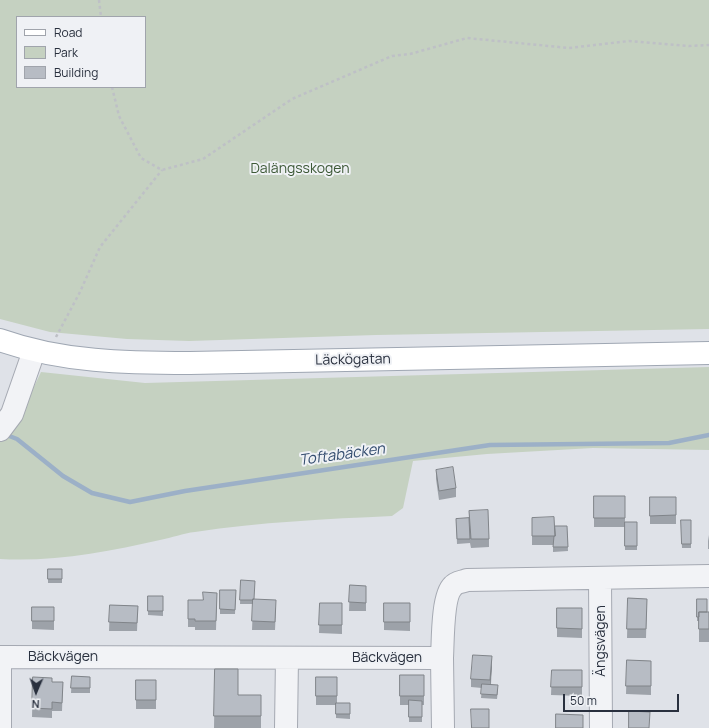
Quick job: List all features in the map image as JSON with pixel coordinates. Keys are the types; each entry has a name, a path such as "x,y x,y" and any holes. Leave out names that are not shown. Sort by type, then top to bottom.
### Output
{"main road":[{"name":"Läckögatan","path":"0,340 42,352 88,360 190,364 709,354"}],"street":[{"path":"0,430 12,414 42,352"},
{"name":"Bäckvägen","path":"0,657 442,658 448,593 452,586 467,580 709,576"},
{"name":"Ängsvägen","path":"600,579 601,728"},
{"path":"0,657 0,728"},
{"path":"286,728 287,658"},
{"path":"442,658 443,728"}],"path":[{"path":"99,0 101,16"},
{"path":"42,352 57,334 80,292 100,247 162,170 203,160 292,99 392,56 410,54 467,38 568,48 629,41 689,46 709,46"},
{"path":"112,88 119,116 140,158 162,170"}],"green space":[{"name":"Dalängsskogen","path":"0,0 709,0 709,329 376,335 189,341 127,339 50,332 0,319"},
{"path":"709,367 709,450 593,448 487,454 413,461 403,508 392,516 269,523 191,533 80,555 20,560 0,559 0,438 17,422 41,372 145,383"}],"building":[{"path":"453,467 456,488 439,491 436,470"},
{"path":"594,496 625,496 625,518 594,518"},
{"path":"650,497 676,497 676,515 650,516"},
{"path":"488,510 489,539 471,539 469,511"},
{"path":"554,517 555,536 532,536 532,518"},
{"path":"469,518 470,539 457,539 456,519"},
{"path":"681,520 691,520 691,544 682,544"},
{"path":"625,522 637,522 637,546 625,546"},
{"path":"555,526 567,526 568,547 553,547"},
{"path":"48,569 62,569 62,579 48,579"},
{"path":"241,580 255,581 253,600 240,600"},
{"path":"350,585 366,586 366,603 349,602"},
{"path":"220,590 236,590 235,610 220,609"},
{"path":"203,592 217,593 216,621 195,621 195,619 188,619 188,600 203,600"},
{"path":"148,596 163,596 163,611 148,611"},
{"path":"628,598 647,599 646,629 627,629"},
{"path":"253,599 276,600 275,622 252,621"},
{"path":"697,599 707,599 707,612 699,612 699,617 697,617"},
{"path":"320,603 342,603 342,625 319,625"},
{"path":"384,603 410,603 410,622 384,622"},
{"path":"110,605 138,606 137,623 109,622"},
{"path":"32,607 54,607 54,621 32,621"},
{"path":"557,608 582,608 582,629 557,628"},
{"path":"699,612 709,612 709,629 699,629"},
{"path":"473,655 492,656 490,680 471,679"},
{"path":"627,660 651,661 651,686 626,686"},
{"path":"215,669 238,669 238,695 261,695 261,716 214,716"},
{"path":"552,670 582,670 582,687 551,687"},
{"path":"400,675 424,675 424,696 400,696"},
{"path":"72,676 90,677 90,688 71,688"},
{"path":"33,677 52,678 52,682 63,682 62,703 52,702 52,709 32,708"},
{"path":"316,677 337,677 337,696 316,696"},
{"path":"136,680 156,680 156,700 136,700"},
{"path":"482,684 498,685 497,695 481,694"},
{"path":"409,700 422,701 422,717 409,717"},
{"path":"336,703 350,703 350,714 336,714"},
{"path":"471,709 489,709 489,728 472,728"},
{"path":"629,711 650,712 649,728 629,728"},
{"path":"556,714 583,715 583,728 556,728"}],"waterway":[{"name":"Toftabäcken","path":"4,434 17,439 63,476 92,493 130,502 185,491 490,445 669,443 709,435"}]}
